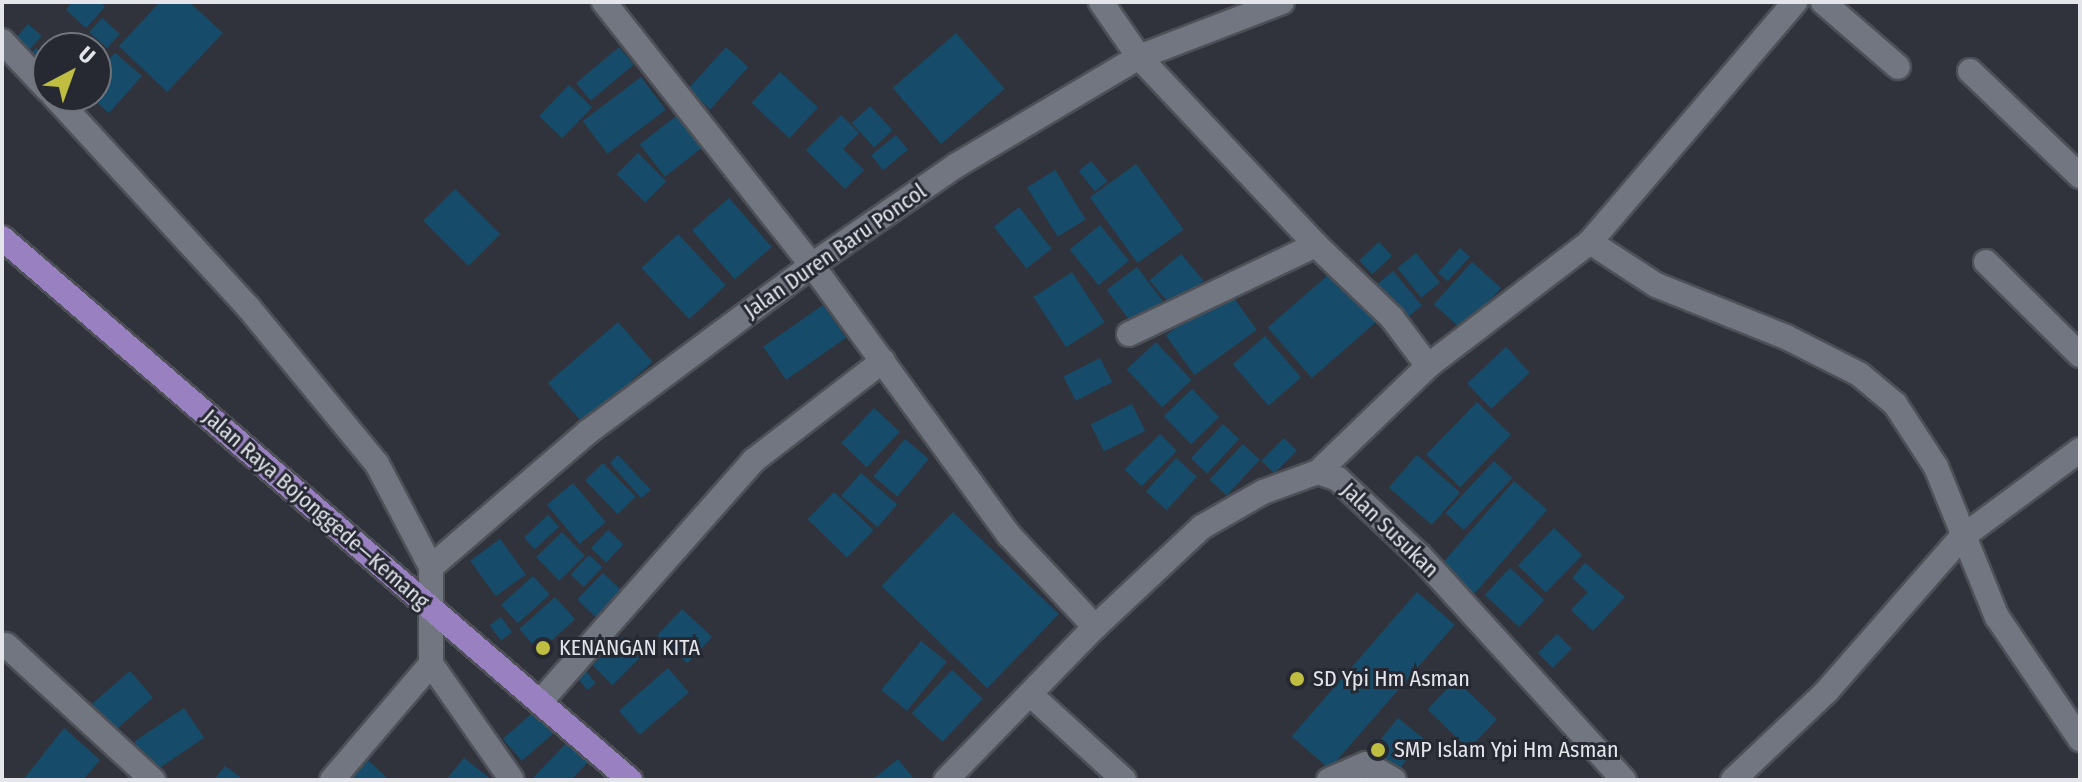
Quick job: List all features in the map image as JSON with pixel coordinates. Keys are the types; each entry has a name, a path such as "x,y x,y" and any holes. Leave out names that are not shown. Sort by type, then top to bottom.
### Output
{"highway":[{"name":"Jalan Raya Bojonggede—Kemang","path":"2,238 630,780"}],"street":[{"path":"604,2 812,265 1009,535 1095,627"},
{"path":"1101,2 1139,57 1316,245 1392,318 1428,366"},
{"name":"Jalan Duren Baru Poncol","path":"431,567 588,432 812,265 957,165 1139,57 1282,2"},
{"path":"1318,472 1428,366 1590,242 1795,2"},
{"path":"1823,2 1898,67"},
{"path":"2,41 32,73"},
{"path":"1970,71 2080,176"},
{"path":"68,112 328,402 377,464 431,567 431,664 512,780"},
{"path":"1590,242 1656,285 1786,337 1859,374 1895,404 1936,467 1961,538 1997,617 2080,739"},
{"path":"1129,334 1316,245"},
{"path":"1986,262 2080,355"},
{"path":"540,702 753,461 883,361"},
{"path":"1733,780 1827,691 1961,538 2080,450"},
{"name":"Jalan Susukan","path":"946,780 1095,627 1202,527 1263,492 1318,472 1338,479 1420,556 1624,780"},
{"path":"6,645 153,780"},
{"path":"332,780 431,664"},
{"path":"1031,695 1124,780"},
{"path":"1329,780 1366,764 1394,780"}],"building":[{"path":"72,2 100,2 105,7 86,28 66,10"},
{"path":"160,2 189,2 223,33 167,92 119,46"},
{"path":"102,18 120,34 112,43 112,32 89,32"},
{"path":"28,24 37,32 32,32 30,49 16,38"},
{"path":"956,33 1005,89 941,144 893,88"},
{"path":"619,47 634,65 591,101 576,83"},
{"path":"726,47 748,67 710,109 688,89"},
{"path":"115,53 142,76 112,110 112,56"},
{"path":"780,72 818,107 789,138 751,103"},
{"path":"641,77 666,110 607,154 583,121"},
{"path":"569,85 592,107 562,138 539,116"},
{"path":"870,106 893,130 874,147 852,123"},
{"path":"841,115 859,133 843,149 864,170 845,189 806,150"},
{"path":"676,116 701,148 665,177 640,144"},
{"path":"896,135 908,150 883,170 871,155"},
{"path":"638,153 666,181 645,202 617,174"},
{"path":"1091,161 1107,181 1095,191 1079,171"},
{"path":"1136,164 1184,230 1137,263 1090,198"},
{"path":"1055,170 1086,219 1058,237 1027,187"},
{"path":"455,189 500,234 468,266 423,221"},
{"path":"729,198 772,247 735,279 692,230"},
{"path":"1019,207 1052,249 1026,268 994,227"},
{"path":"1100,225 1129,261 1099,285 1070,250"},
{"path":"678,234 726,285 689,319 641,268"},
{"path":"1379,242 1392,256 1372,274 1359,260"},
{"path":"1460,248 1470,257 1448,281 1438,273"},
{"path":"1416,253 1440,283 1421,298 1397,268"},
{"path":"1181,254 1203,281 1172,307 1150,280"},
{"path":"1472,262 1501,288 1463,330 1434,304"},
{"path":"1137,267 1163,301 1133,324 1107,290"},
{"path":"1335,269 1379,320 1312,378 1268,327"},
{"path":"1393,271 1422,305 1404,320 1375,286"},
{"path":"1072,272 1105,322 1066,347 1033,297"},
{"path":"1228,290 1257,330 1195,375 1166,335"},
{"path":"823,305 846,338 786,380 763,347"},
{"path":"618,322 653,362 583,423 548,383"},
{"path":"1265,336 1301,378 1269,406 1233,364"},
{"path":"1156,342 1191,380 1162,407 1127,369"},
{"path":"1506,347 1530,373 1491,409 1467,383"},
{"path":"1100,358 1112,382 1076,401 1063,377"},
{"path":"1192,389 1219,417 1191,444 1164,416"},
{"path":"1477,402 1511,435 1460,487 1426,455"},
{"path":"1132,404 1145,431 1104,451 1091,424"},
{"path":"874,408 900,432 867,467 841,443"},
{"path":"1223,424 1239,439 1207,473 1191,458"},
{"path":"1160,434 1177,451 1142,486 1125,469"},
{"path":"1284,438 1297,451 1274,473 1261,461"},
{"path":"905,439 929,459 897,496 874,477"},
{"path":"1243,444 1260,460 1226,496 1210,480"},
{"path":"618,455 651,490 641,498 610,463"},
{"path":"1417,455 1460,492 1432,525 1389,487"},
{"path":"1176,458 1197,477 1167,510 1146,491"},
{"path":"1494,461 1512,478 1464,530 1446,513"},
{"path":"603,463 636,497 618,514 585,480"},
{"path":"861,473 897,504 878,527 841,496"},
{"path":"1514,481 1547,510 1474,594 1441,565"},
{"path":"573,483 606,522 580,544 547,505"},
{"path":"834,492 874,530 847,558 808,519"},
{"path":"953,512 1059,614 987,688 881,586"},
{"path":"548,515 559,527 535,549 524,538"},
{"path":"1554,528 1582,555 1546,592 1518,565"},
{"path":"608,530 623,544 606,563 591,548"},
{"path":"562,532 585,556 559,581 536,557"},
{"path":"500,539 526,575 496,596 470,561"},
{"path":"589,555 602,567 584,587 571,575"},
{"path":"1585,563 1625,597 1593,631 1571,610 1588,592 1572,578"},
{"path":"1510,568 1544,600 1519,627 1485,595"},
{"path":"603,573 630,599 604,625 577,600"},
{"path":"533,576 550,595 518,623 501,605"},
{"path":"1417,592 1455,625 1329,769 1292,736"},
{"path":"555,597 575,619 539,651 519,629"},
{"path":"682,609 712,637 687,663 657,635"},
{"path":"501,617 512,632 501,641 490,625"},
{"path":"1557,634 1572,649 1553,668 1538,653"},
{"path":"621,637 641,657 613,685 593,665"},
{"path":"921,641 947,662 907,711 881,690"},
{"path":"668,668 689,692 640,735 619,711"},
{"path":"585,670 596,683 588,690 577,677"},
{"path":"952,670 983,699 942,742 912,713"},
{"path":"130,671 153,697 111,733 88,707"},
{"path":"1456,680 1497,720 1469,749 1428,709"},
{"path":"184,708 204,738 154,771 134,742"},
{"path":"536,710 555,732 522,761 503,739"},
{"path":"1398,718 1424,739 1397,772 1371,751"},
{"path":"64,728 100,760 83,780 23,780"},
{"path":"572,737 593,757 571,780 538,780 534,777"},
{"path":"464,758 492,780 446,780"},
{"path":"898,759 915,780 872,780"},
{"path":"368,760 389,780 350,780"},
{"path":"225,766 244,780 214,780"}],"place":[{"name":"KENANGAN KITA","path":"543,648"},
{"name":"SD Ypi Hm Asman","path":"1297,679"},
{"name":"SMP Islam Ypi Hm Asman","path":"1378,750"}]}
